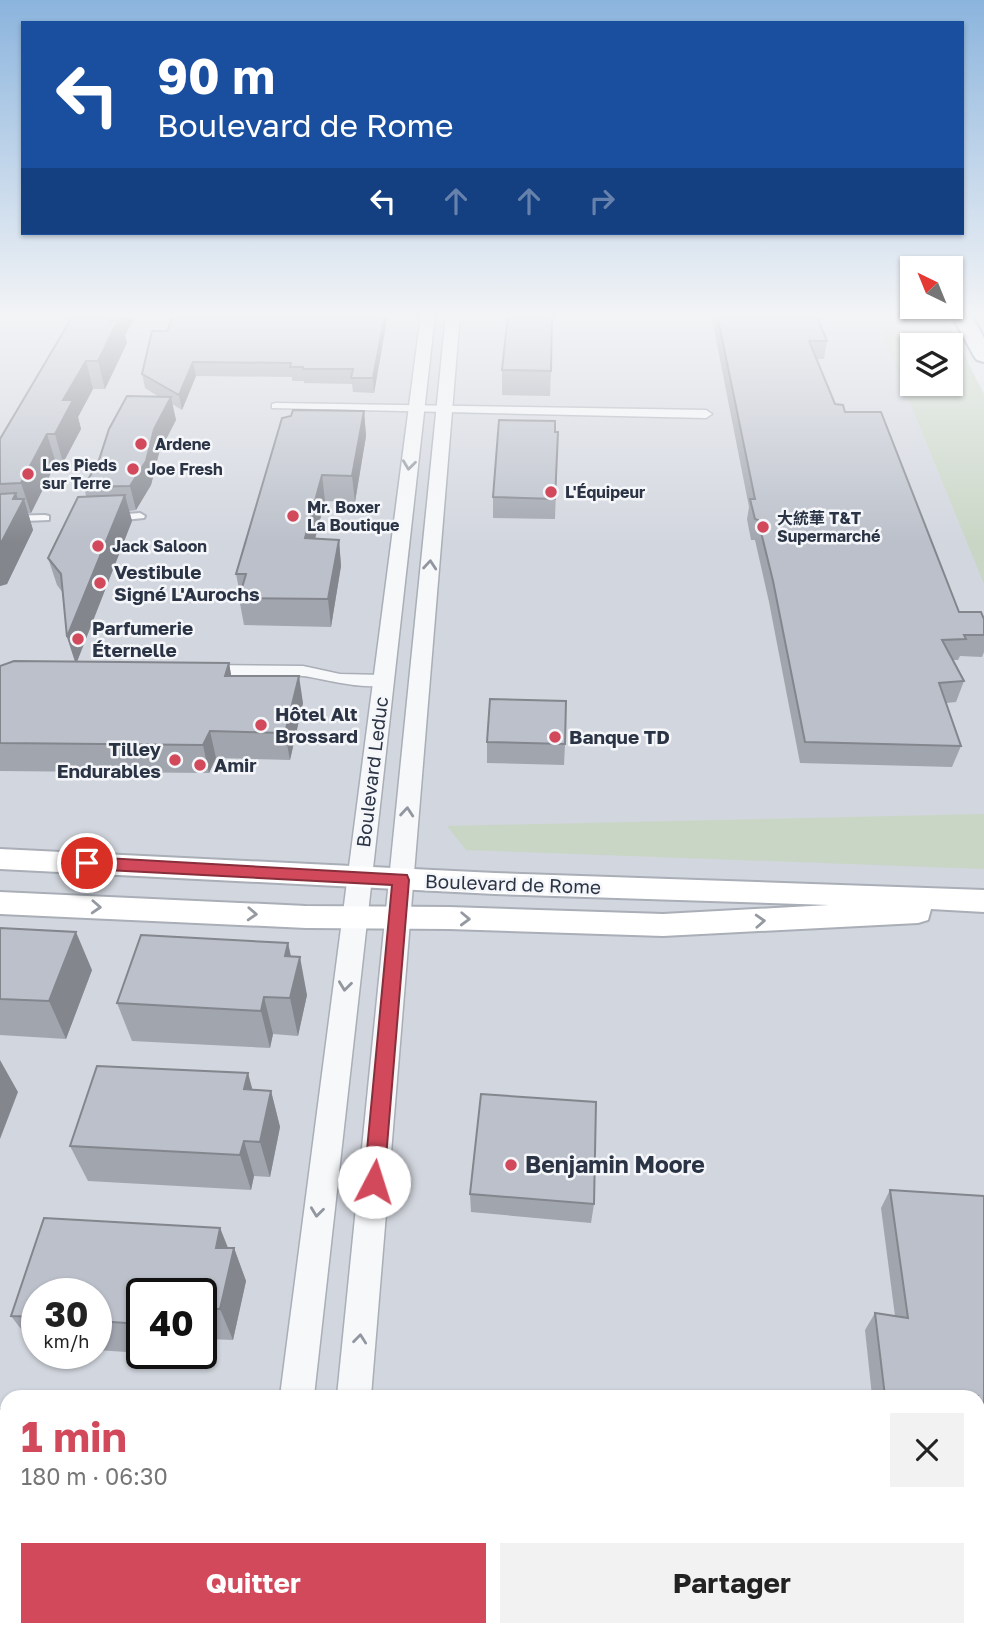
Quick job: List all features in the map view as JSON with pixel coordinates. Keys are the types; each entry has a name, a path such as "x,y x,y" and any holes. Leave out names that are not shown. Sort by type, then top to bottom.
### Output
{"main road":[{"name":"Boulevard de Rome","path":"0,859 401,880 984,901"},
{"name":"Boulevard de Rome","path":"0,903 353,918 663,925 984,907"}],"street":[{"name":"Boulevard Leduc","path":"298,1390 419,390"},
{"name":"Boulevard Leduc","path":"355,1390 446,390"},
{"path":"276,406 706,414"},
{"path":"102,518 140,516"},
{"path":"0,519 45,518"},
{"path":"199,670 303,671 340,679 384,680"}],"shaded area":[{"path":"0,390 900,390 900,396 922,396 984,476 984,1390 0,1390"}],"green space":[{"path":"963,390 982,390 984,584 907,396 963,396"},
{"path":"984,814 984,869 466,850 447,826"}],"building":[{"path":"29,390 69,390 63,400 73,400 55,434 47,434 21,483 0,484 0,439"},
{"path":"733,390 829,390 835,404 843,405 845,412 881,412 959,612 981,612 984,619 984,635 964,635 966,639 942,640 964,681 939,683 961,746 805,742 773,581 750,499 755,499"},
{"path":"127,396 171,397 154,429 146,461 130,486 84,487 99,460 109,429"},
{"path":"293,410 364,411 352,476 322,475 305,538 339,540 328,599 239,598 246,574 236,574 282,418 291,416"},
{"path":"499,420 555,421 555,432 558,432 555,499 493,497"},
{"path":"16,493 13,499 24,499 0,545 0,494"},
{"path":"125,495 67,637 61,574 48,558 78,497"},
{"path":"14,661 229,663 225,676 299,676 285,733 210,731 203,745 0,743 0,666"},
{"path":"490,699 566,701 565,744 487,742"},
{"path":"0,928 76,932 49,1001 0,999"},
{"path":"141,935 288,943 285,956 300,957 290,998 264,997 261,1011 117,1003"},
{"path":"97,1066 248,1073 244,1089 271,1091 260,1142 244,1141 240,1155 70,1146"},
{"path":"481,1094 596,1102 594,1204 470,1194"},
{"path":"890,1190 984,1196 984,1390 884,1390 875,1313 908,1318"},
{"path":"44,1218 220,1228 216,1248 234,1248 220,1309 217,1309 217,1278 126,1278 126,1323 112,1322 112,1278 24,1278"},
{"path":"21,1286 21,1316 11,1316"}],"place":[{"name":"Ardene","path":"141,444"},
{"name":"Joe Fresh","path":"133,469"},
{"name":"Les Pieds sur Terre","path":"28,474"},
{"name":"L'Équipeur","path":"551,492"},
{"name":"Mr. Boxer La Boutique","path":"293,516"},
{"name":"大統華 T&T Supermarché","path":"763,527"},
{"name":"Jack Saloon","path":"98,546"},
{"name":"Vestibule Signé L'Aurochs","path":"100,583"},
{"name":"Parfumerie Éternelle","path":"78,639"},
{"name":"Hôtel Alt Brossard","path":"261,725"},
{"name":"Banque TD","path":"555,737"},
{"name":"Tilley Endurables","path":"175,760"},
{"name":"Amir","path":"200,765"},
{"name":"Benjamin Moore","path":"511,1165"}],"route":[{"path":"87,863 401,880 374,1182"}]}
